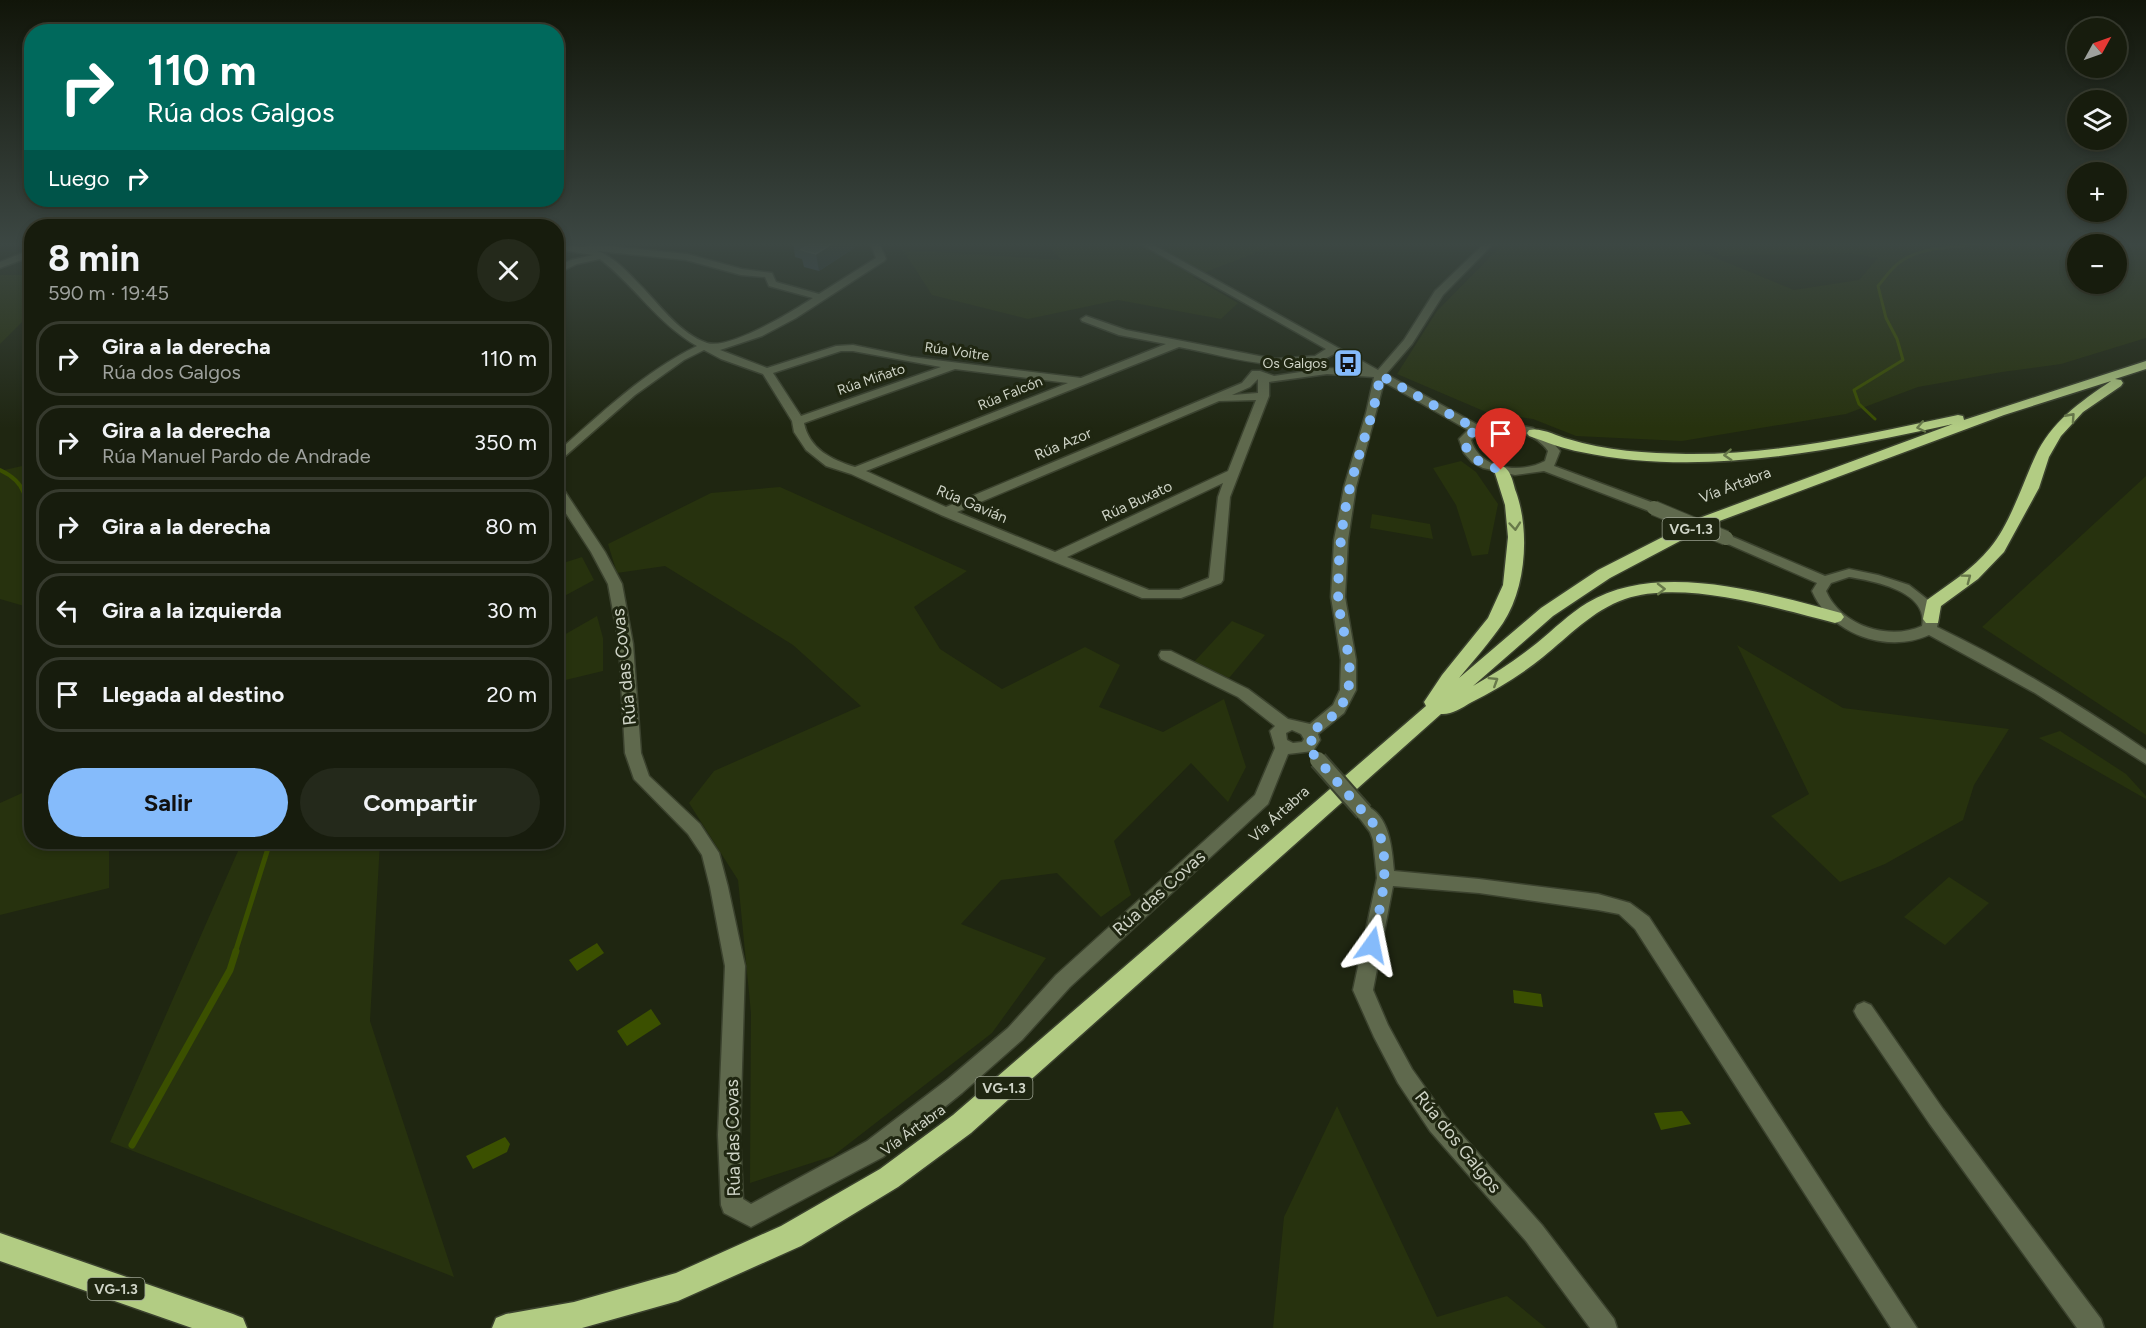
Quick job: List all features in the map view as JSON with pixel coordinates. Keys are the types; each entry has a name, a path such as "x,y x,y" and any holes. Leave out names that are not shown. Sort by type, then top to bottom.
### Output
{"highway":[{"name":"Vía Ártabra","path":"506,1328 574,1316 678,1287 791,1236 889,1178 962,1124 1014,1080 1424,717 1547,612 1604,574 1708,520 1999,412 2146,367"},
{"path":"1931,624 1933,604 1972,575 1998,549 2031,488 2042,457 2055,434 2078,409 2101,391 2146,367"},
{"path":"1534,433 1582,450 1686,458 1794,450 1870,438 1978,414 1999,412"},
{"path":"1424,717 1448,679 1496,620 1511,585 1516,537 1513,505 1501,470"},
{"path":"1424,717 1468,697 1526,661 1597,605 1636,589 1693,588 1835,617"},
{"name":"VG-1.3","path":"0,1247 233,1328"}],"street":[{"path":"653,304 680,332 704,346 767,372"},
{"path":"564,453 631,393 680,358 704,346 717,347 758,334 809,304"},
{"path":"1253,304 1476,429"},
{"path":"1311,746 1299,725 1285,725 1280,728 1277,735 1284,746 1298,750 1311,746 1324,724 1341,708 1349,688 1346,636 1339,606 1342,534 1352,477 1378,397 1380,375 1408,342 1432,304"},
{"path":"1086,320 1123,333 1275,362 1290,368 1292,373 1284,378"},
{"name":"Rúa Falcón","path":"855,471 1177,344"},
{"name":"Rúa Voitre","path":"767,372 840,348 853,348 954,366 1082,381"},
{"path":"1275,362 1318,359 1334,349"},
{"path":"1224,353 1251,364 1259,374 1284,378 1327,371 1380,375"},
{"name":"Rúa Azor","path":"946,512 1246,385 1259,374 1258,364 1275,362"},
{"name":"Rúa Miñato","path":"798,421 954,366"},
{"name":"Rúa Gavián","path":"767,372 798,421 800,432 812,450 830,463 855,471 946,512 1147,595 1181,594 1216,580 1224,497 1264,394 1284,378"},
{"name":"Rúa Gavián","path":"1259,374 1264,394"},
{"path":"1040,377 1048,382 1053,392"},
{"name":"Rúa Azor","path":"1194,407 1232,398 1250,399 1264,394"},
{"path":"1232,398 1249,407 1254,416"},
{"path":"1504,425 1534,433 1550,444 1554,451 1551,463 1526,472 1501,470 1482,463 1469,453 1465,446 1465,440 1476,429 1504,425"},
{"path":"1545,467 1654,508 1823,580"},
{"name":"Rúa Buxato","path":"1056,557 1232,474"},
{"name":"Rúa das Covas","path":"564,499 598,552 615,584 626,644 633,753 642,779 694,829 710,853 719,887 735,966 729,1135 732,1205 752,1216 875,1149 1016,1034 1063,981 1262,799 1272,780 1277,758 1284,746"},
{"path":"1931,624 1923,634 1913,638 1886,638 1859,630 1835,617 1825,607 1819,597 1818,587 1823,580 1834,575 1849,573 1885,579 1918,597 1928,609 1931,624 2070,706 2146,758"},
{"path":"1166,656 1243,693 1285,725"},
{"name":"Rúa dos Galgos","path":"1311,746 1378,829 1382,840 1386,878 1363,990 1381,1031 1405,1076 1438,1124 1534,1233 1605,1328"},
{"path":"1386,878 1479,885 1598,902 1624,908 1642,923 1905,1328"},
{"path":"1864,1011 1936,1116 2091,1328"}],"shaded area":[{"path":"0,304 24,304 24,320 0,344"},
{"path":"968,304 1099,304 1028,319"},
{"path":"1140,304 1237,304 1221,319"},
{"path":"1444,304 2146,304 2146,338 2061,364 1918,387 1846,414 1682,441 1576,436 1533,419 1486,412 1397,374 1437,311"},
{"path":"1461,461 1476,472 1498,504 1488,554 1472,556 1456,505 1433,468"},
{"path":"24,467 24,606 0,599 0,471"},
{"path":"2146,476 2146,735 1982,627"},
{"path":"780,487 967,571 914,607 940,649 1002,689 1085,647 1120,665 1099,707 1163,732 1224,699 1246,767 1228,802 1191,763 1114,841 1131,895 1101,917 1057,873 1001,880 961,924 1046,958 992,1033 833,1156 750,1183 751,1013 738,880 689,803 714,771 861,706 793,645 665,566 617,573 608,544 711,493"},
{"path":"1372,514 1430,524 1433,539 1370,528"},
{"path":"582,557 594,580 564,596 564,563"},
{"path":"597,616 603,638 603,671 564,680 564,635"},
{"path":"1232,621 1265,635 1229,678 1194,662"},
{"path":"1737,645 1843,708 2009,729 1974,785 1963,820 1885,864 1840,882 1771,816 1809,794"},
{"path":"2060,731 2126,774 2146,796 2146,799 2039,738"},
{"path":"24,792 24,849 109,849 109,888 0,915 0,803"},
{"path":"239,849 380,849 370,1021 454,1277 110,1142"},
{"path":"1949,877 1989,903 1945,945 1904,917"},
{"path":"597,943 604,953 577,971 569,960"},
{"path":"1513,990 1541,994 1543,1007 1514,1003"},
{"path":"651,1009 661,1024 627,1046 617,1031"},
{"path":"1337,1106 1437,1317 1507,1296 1546,1328 1273,1328 1284,1217"},
{"path":"1682,1111 1691,1124 1661,1130 1654,1113"},
{"path":"505,1137 510,1144 507,1152 473,1169 466,1156"}],"waterway":[{"path":"1875,419 1859,404 1854,390 1903,360 1882,304"},
{"path":"0,470 16,481 24,493"},
{"path":"235,953 268,849"},
{"path":"132,1145 230,970 236,951"}],"place":[{"name":"Os Galgos","path":"1348,363"}],"route":[{"path":"1372,945 1386,878 1382,840 1378,829 1307,747 1312,740 1310,732 1324,724 1341,708 1349,688 1346,636 1339,606 1339,563 1344,515 1352,477 1378,397 1380,375 1476,429 1465,440 1469,453 1488,466 1501,470"}]}
